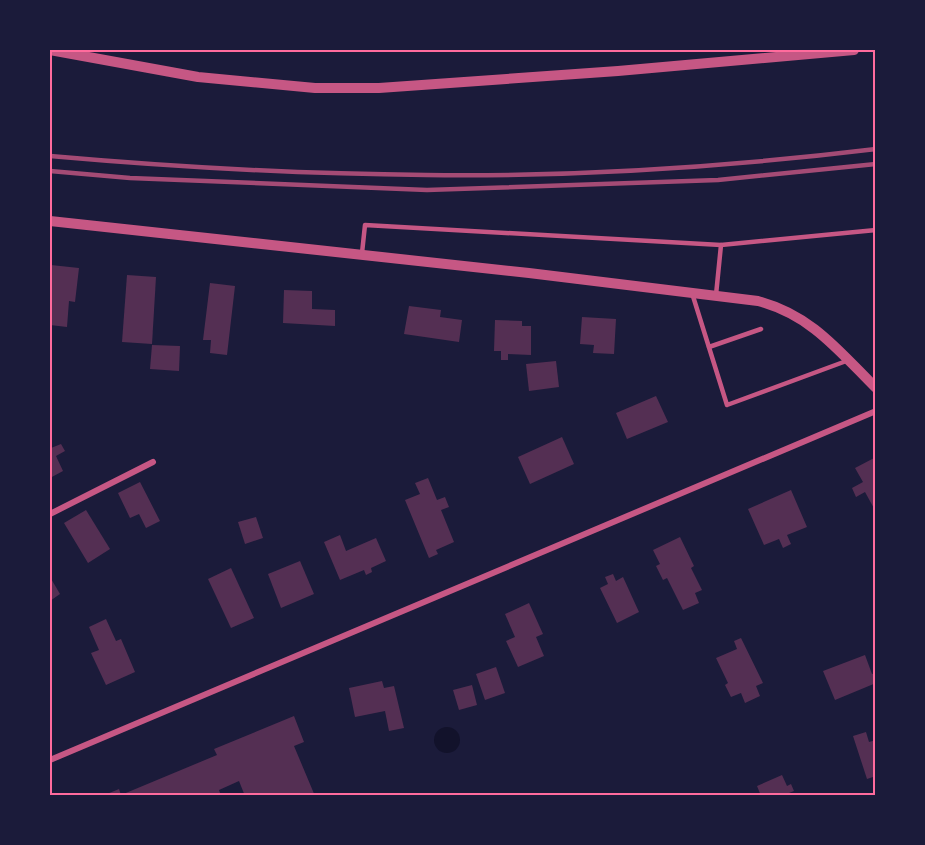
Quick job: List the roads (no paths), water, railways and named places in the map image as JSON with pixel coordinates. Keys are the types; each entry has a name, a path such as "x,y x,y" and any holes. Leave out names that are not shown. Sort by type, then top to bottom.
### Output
{"street":[{"path":"50,50 198,77 315,88 379,88 618,71 854,50"},
{"path":"50,221 362,254 758,301 786,310 811,325 876,388"},
{"path":"50,760 876,411"},
{"path":"50,514 153,462"}],"lane":[{"path":"362,254 365,225 721,245 876,230"},
{"path":"716,295 721,245"},
{"path":"692,292 728,405 849,360"},
{"path":"709,347 761,329"}],"railway":[{"path":"50,156 191,167 379,174 482,175 651,170 876,149"},
{"path":"50,171 130,178 427,190 718,180 876,164"}]}
